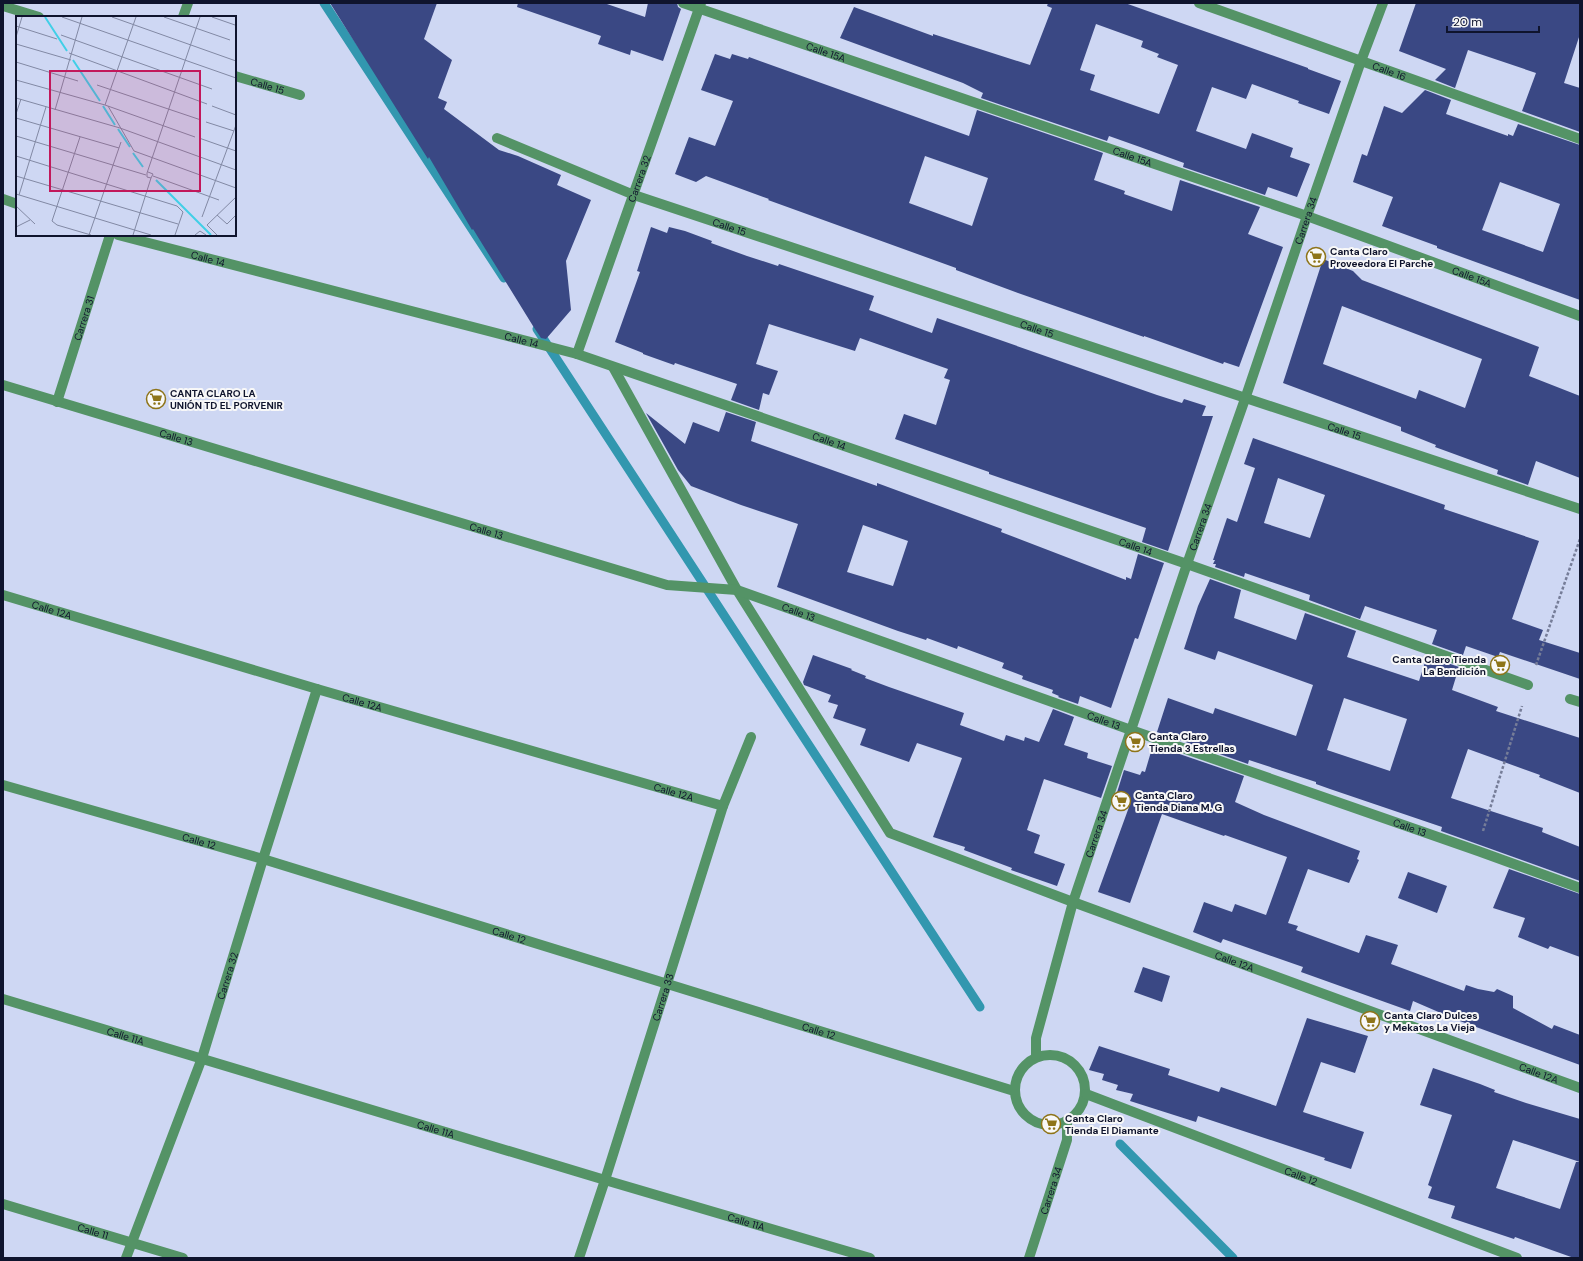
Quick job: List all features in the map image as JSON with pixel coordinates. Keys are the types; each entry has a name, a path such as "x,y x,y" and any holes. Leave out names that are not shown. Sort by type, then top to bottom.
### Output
{"street":[{"path":"184,16 188,3"},
{"name":"Calle 15A","path":"683,3 700,6 1307,216 1580,316"},
{"name":"Calle 16","path":"1199,3 1580,139"},
{"name":"Carrera 34","path":"1036,1056 1036,1038 1073,902 1187,564 1307,216 1361,61 1383,3"},
{"path":"3,6 36,16"},
{"name":"Carrera 32","path":"577,354 700,6"},
{"name":"Calle 15","path":"236,76 300,95"},
{"name":"Calle 15","path":"497,138 634,195 1580,509"},
{"path":"3,199 16,204"},
{"name":"Carrera 31","path":"57,402 110,236"},
{"name":"Calle 14","path":"122,236 577,354 1187,564 1528,685"},
{"path":"613,367 737,590"},
{"name":"Calle 13","path":"3,385 667,585 737,590 1580,888"},
{"name":"Calle 12A","path":"737,590 890,833 1073,902 1580,1088"},
{"name":"Calle 12A","path":"3,595 317,689 723,806"},
{"name":"Carrera 32","path":"126,1258 202,1058 317,689"},
{"path":"1570,699 1580,702"},
{"name":"Carrera 33","path":"579,1258 723,806 751,737"},
{"name":"Calle 12","path":"3,785 263,859 1014,1090"},
{"name":"Calle 11A","path":"3,998 605,1180 870,1258"},
{"path":"1055,1054 1072,1061 1083,1076 1086,1094 1078,1111 1067,1121 1050,1125 1032,1120 1019,1108 1014,1090 1020,1070 1036,1056 1055,1054"},
{"name":"Calle 12","path":"1086,1094 1517,1258"},
{"name":"Carrera 34","path":"1029,1258 1067,1140 1067,1121"},
{"name":"Calle 11","path":"3,1204 183,1258"}],"building":[{"path":"330,3 437,3 424,39 452,60 438,98 447,102 444,109 499,150 518,156 561,175 557,185 591,200 566,261 571,310 546,339 541,338 533,326 473,229 472,230 429,157 428,159"},
{"path":"518,3 604,3 645,17 648,3 677,3 678,7 681,9 663,61 631,50 630,55 598,44 601,36 517,7"},
{"path":"1048,3 1125,3 1341,81 1329,114 1298,103 1299,101 1252,84 1246,99 1212,87 1196,131 1246,149 1252,133 1293,148 1290,157 1310,164 1297,197 1268,187 1265,195 1183,167 1184,163 1109,136 1107,141 981,98 983,93 963,83 840,38 854,7 933,36 933,34 1030,65 1052,8 1047,6","holes":["1096,24 1143,41 1141,47 1159,54 1157,57 1178,65 1159,114 1090,90 1095,75 1080,70"]},
{"path":"1416,3 1580,3 1580,34 1564,83 1580,88 1580,132 1522,111 1536,73 1468,50 1455,88 1435,80 1446,69 1399,51"},
{"path":"715,54 730,59 732,54 748,59 749,57 969,136 977,110 1103,153 1094,180 1125,191 1124,194 1172,211 1180,180 1260,207 1248,234 1283,247 1239,367 1224,362 1223,364 1018,293 956,270 956,268 706,176 696,182 675,174 689,137 715,146 733,101 701,90","holes":["925,156 988,178 972,226 909,203"]},
{"path":"1425,90 1451,100 1446,114 1508,136 1508,134 1513,136 1518,124 1580,145 1580,300 1437,248 1437,246 1382,226 1393,197 1353,182 1362,154 1367,156 1384,106 1402,113","holes":["1500,182 1560,204 1543,252 1482,230"]},
{"path":"651,227 667,233 669,227 685,231 712,241 711,243 747,256 778,266 779,264 874,296 869,310 932,333 937,318 1157,395 1182,403 1184,399 1206,406 1202,416 1213,416 1168,551 1142,542 1146,528 989,474 989,472 895,439 904,414 936,425 950,380 944,378 948,369 860,338 855,351 769,324 756,364 778,371 769,395 763,393 759,410 731,400 737,384 675,363 674,365 615,342 640,272 637,271"},
{"path":"1323,259 1353,271 1362,280 1539,347 1529,376 1580,396 1580,478 1536,461 1528,485 1497,474 1498,470 1435,447 1436,445 1401,431 1401,427 1283,383","holes":["1342,306 1482,359 1465,408 1419,390 1416,399 1323,364"]},
{"path":"726,412 756,422 751,441 877,486 877,483 1002,529 1001,532 1126,580 1126,577 1131,579 1138,554 1164,563 1138,639 1135,638 1111,708 1080,696 1078,704 1058,697 1059,696 1052,693 1053,690 1022,679 1023,676 1002,668 1004,663 958,646 957,649 927,638 926,640 898,631 777,587 798,524 691,486 678,470 646,413 685,444 693,422 719,432","holes":["863,525 908,541 893,586 847,572"]},
{"path":"1253,438 1445,505 1444,509 1539,541 1512,619 1543,630 1539,640 1580,653 1580,679 1500,652 1498,657 1466,646 1463,655 1432,644 1437,630 1365,606 1360,619 1309,600 1310,595 1245,573 1244,577 1215,567 1216,564 1213,564 1215,560 1213,560 1227,518 1237,522 1255,468 1244,464","holes":["1278,478 1325,495 1310,538 1264,523"]},
{"path":"1210,579 1241,590 1234,618 1296,640 1305,613 1356,631 1347,657 1419,681 1427,656 1459,667 1452,690 1498,707 1496,711 1580,738 1580,793 1539,777 1540,775 1468,749 1451,798 1543,828 1542,832 1580,847 1580,881 1441,831 1442,827 1316,784 1316,782 1249,760 1248,764 1157,732 1168,698 1213,714 1215,708 1296,736 1313,685 1218,651 1215,660 1184,649 1198,606","holes":["1344,698 1407,719 1390,771 1327,750"]},
{"path":"813,655 852,669 851,670 866,676 865,678 964,713 960,725 1004,741 1006,735 1024,741 1025,737 1039,742 1053,709 1074,717 1064,745 1088,753 1087,758 1112,766 1101,798 1044,779 1027,830 1040,835 1034,853 1065,864 1057,886 1011,870 1012,868 964,850 965,847 933,837 962,758 917,743 909,762 860,745 866,729 833,718 838,705 828,702 831,695 804,685 803,682"},
{"path":"1153,745 1244,776 1235,802 1264,815 1360,851 1357,859 1359,860 1349,883 1308,869 1288,923 1298,926 1296,930 1359,953 1366,935 1398,945 1391,964 1464,991 1466,985 1494,992 1497,989 1513,996 1513,1008 1552,1029 1554,1025 1580,1035 1580,1065 1457,1020 1413,1001 1410,1011 1301,972 1303,967 1223,939 1221,943 1193,932 1204,902 1232,912 1235,904 1266,915 1287,857 1162,814 1130,903 1098,892 1129,807 1114,802 1124,770 1140,775 1142,771 1145,772"},
{"path":"1509,869 1580,894 1580,957 1550,946 1548,949 1518,937 1525,918 1493,908"},
{"path":"1408,872 1447,886 1437,913 1398,898"},
{"path":"1143,967 1170,976 1162,1002 1134,992"},
{"path":"1307,1018 1368,1036 1355,1073 1321,1062 1303,1112 1364,1132 1351,1169 1324,1160 1325,1158 1198,1116 1196,1122 1130,1101 1133,1094 1116,1090 1118,1085 1102,1080 1104,1074 1089,1070 1099,1046 1170,1069 1168,1075 1219,1092 1221,1087 1276,1106"},
{"path":"1433,1068 1480,1084 1495,1090 1494,1092 1580,1119 1580,1162 1580,1258 1574,1258 1515,1237 1514,1239 1451,1218 1455,1206 1428,1198 1432,1187 1428,1185 1452,1115 1420,1105","holes":["1513,1140 1580,1162 1576,1162 1560,1209 1496,1188"]}],"waterway":[{"path":"324,3 504,278"},
{"path":"537,329 980,1007"},
{"path":"1120,1144 1233,1258"}],"place":[{"name":"Canta Claro Proveedora El Parche","path":"1316,257"},
{"name":"CANTA CLARO LA UNIÓN TD EL PORVENIR","path":"156,399"},
{"name":"Canta Claro Tienda La Bendición","path":"1500,665"},
{"name":"Canta Claro Tienda 3 Estrellas","path":"1135,742"},
{"name":"Canta Claro Tienda Diana M. G","path":"1121,801"},
{"name":"Canta Claro Dulces y Mekatos La Vieja","path":"1370,1021"},
{"name":"Canta Claro Tienda El Diamante","path":"1051,1124"}]}
